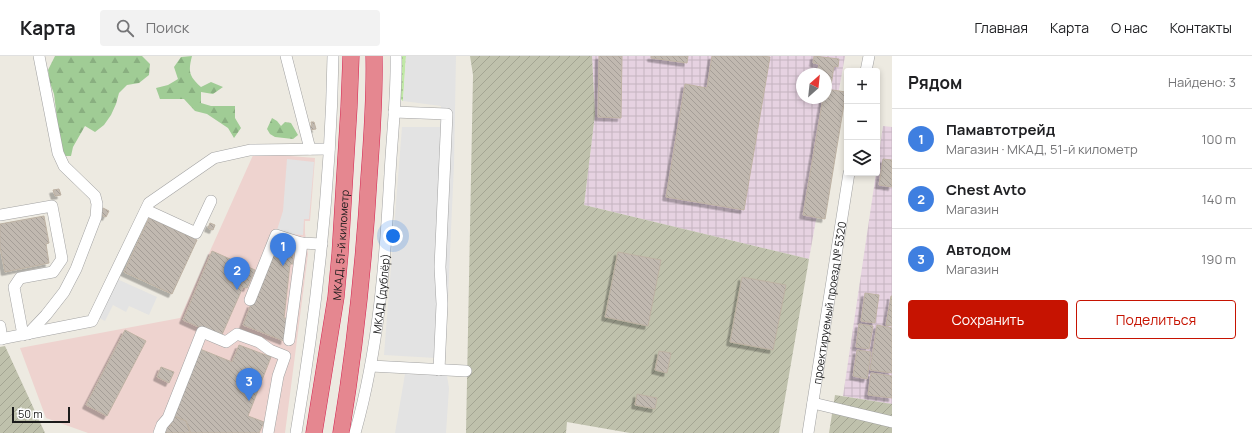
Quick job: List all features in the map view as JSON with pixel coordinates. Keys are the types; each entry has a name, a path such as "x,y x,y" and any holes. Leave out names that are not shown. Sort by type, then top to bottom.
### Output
{"highway":[{"name":"МКАД, 51-й километр","path":"314,433 332,319 340,254 350,107 351,56"},
{"path":"341,433 364,254 373,110 374,56"}],"street":[{"path":"25,334 46,315 64,292 76,269 96,217 97,204 95,196 64,166 58,153 39,56"},
{"path":"286,56 310,149"},
{"path":"296,433 317,296 329,149 333,56"},
{"name":"МКАД (дублёр)","path":"355,433 363,405 371,366 385,258 396,56"},
{"path":"867,68 869,56"},
{"path":"394,112 447,114 440,267 442,304 439,370"},
{"path":"0,326 1,339 92,321 149,203 214,158 250,150 329,149"},
{"name":"проектируемый проезд № 5320","path":"808,433 849,176"},
{"path":"146,210 196,233 211,201"},
{"path":"0,215 52,206 62,259 53,272 20,278 14,287 25,334"},
{"path":"250,300 276,235 302,243 322,244"},
{"path":"289,340 302,243"},
{"path":"159,433 162,425 168,418 202,332 226,342 237,334 258,342 270,350 286,356 278,376 268,433"},
{"path":"371,366 466,371"},
{"path":"813,404 892,422"}],"shaded area":[{"path":"406,56 456,56 454,164 445,363 449,388 446,433 395,433 405,374 435,375 436,358 384,355 402,127 440,127 441,106 403,101"},
{"path":"470,56 592,56 595,114 584,205 809,259 779,433 630,433 567,422 566,433 466,433 473,75"},
{"path":"592,56 845,56 809,259 584,205 595,114"},
{"path":"883,126 892,127 892,404 843,396 876,176 880,176 880,146"},
{"path":"254,153 315,158 310,221 305,221 308,254 285,433 88,433 46,418 20,348 180,318"},
{"path":"287,159 314,162 309,219 304,219 303,235 290,234 277,230 283,211"},
{"path":"117,279 157,297 149,315 129,306 126,312 113,305 105,321 99,318"},
{"path":"5,346 45,433 0,433 0,347"},
{"path":"835,395 892,404 892,433 829,433"}],"green space":[{"path":"55,56 142,56 150,64 149,75 139,83 127,85 119,93 111,115 104,125 95,132 85,126 73,147 71,156 64,156 60,143 54,94 50,83 48,70"},
{"path":"192,56 190,73 201,87 211,82 223,87 213,94 201,92 201,103 211,106 235,106 235,118 241,128 234,138 228,128 207,114 195,111 184,99 160,99 156,88 168,85 178,79 174,67 181,57"},
{"path":"401,56 406,56 403,101 400,99"},
{"path":"272,118 281,126 285,122 291,123 298,135 293,139 275,137 270,134 267,129"}],"building":[{"path":"599,56 622,56 621,118 598,117"},
{"path":"651,56 688,56 687,63 651,58"},
{"path":"712,56 770,57 744,210 666,197 685,84 707,88"},
{"path":"814,56 839,59 838,67 834,66 832,79 832,68 818,68 819,64 813,63"},
{"path":"832,90 844,92 844,104 825,219 803,215 822,104 832,104"},
{"path":"311,122 314,122 316,129 310,130 309,127 312,126"},
{"path":"883,159 892,160 892,187 879,185"},
{"path":"59,189 61,195 55,196 53,190"},
{"path":"103,208 109,211 106,217 99,214"},
{"path":"44,216 49,243 46,244 49,263 5,272 0,247 0,224"},
{"path":"149,218 197,240 172,294 124,272"},
{"path":"210,223 215,225 213,230 208,228"},
{"path":"278,238 293,246 293,264 290,264 284,318 287,318 284,341 243,325 251,304 253,305"},
{"path":"212,251 255,270 247,288 243,287 221,337 183,320"},
{"path":"618,252 661,260 648,326 605,317"},
{"path":"742,277 786,285 773,350 730,342"},
{"path":"865,293 879,295 875,323 861,321"},
{"path":"892,296 892,326 886,325"},
{"path":"859,324 873,326 869,349 856,347"},
{"path":"877,325 892,328 892,373 870,370"},
{"path":"125,330 146,341 107,416 86,405"},
{"path":"239,345 271,357 248,416 264,422 259,433 191,433 186,421 174,416 200,349 232,362"},
{"path":"857,350 871,352 867,379 853,376"},
{"path":"659,351 671,353 667,373 655,370"},
{"path":"161,367 174,372 169,383 157,377"},
{"path":"871,373 892,376 892,398 868,395"},
{"path":"637,394 657,398 655,409 635,405"},
{"path":"174,416 186,421 190,433 161,433 165,425 170,427"}],"place":[{"name":"Памавтотрейд","path":"283,266"},
{"name":"Chest Avto","path":"237,290"},
{"name":"Автодом","path":"249,401"}]}
